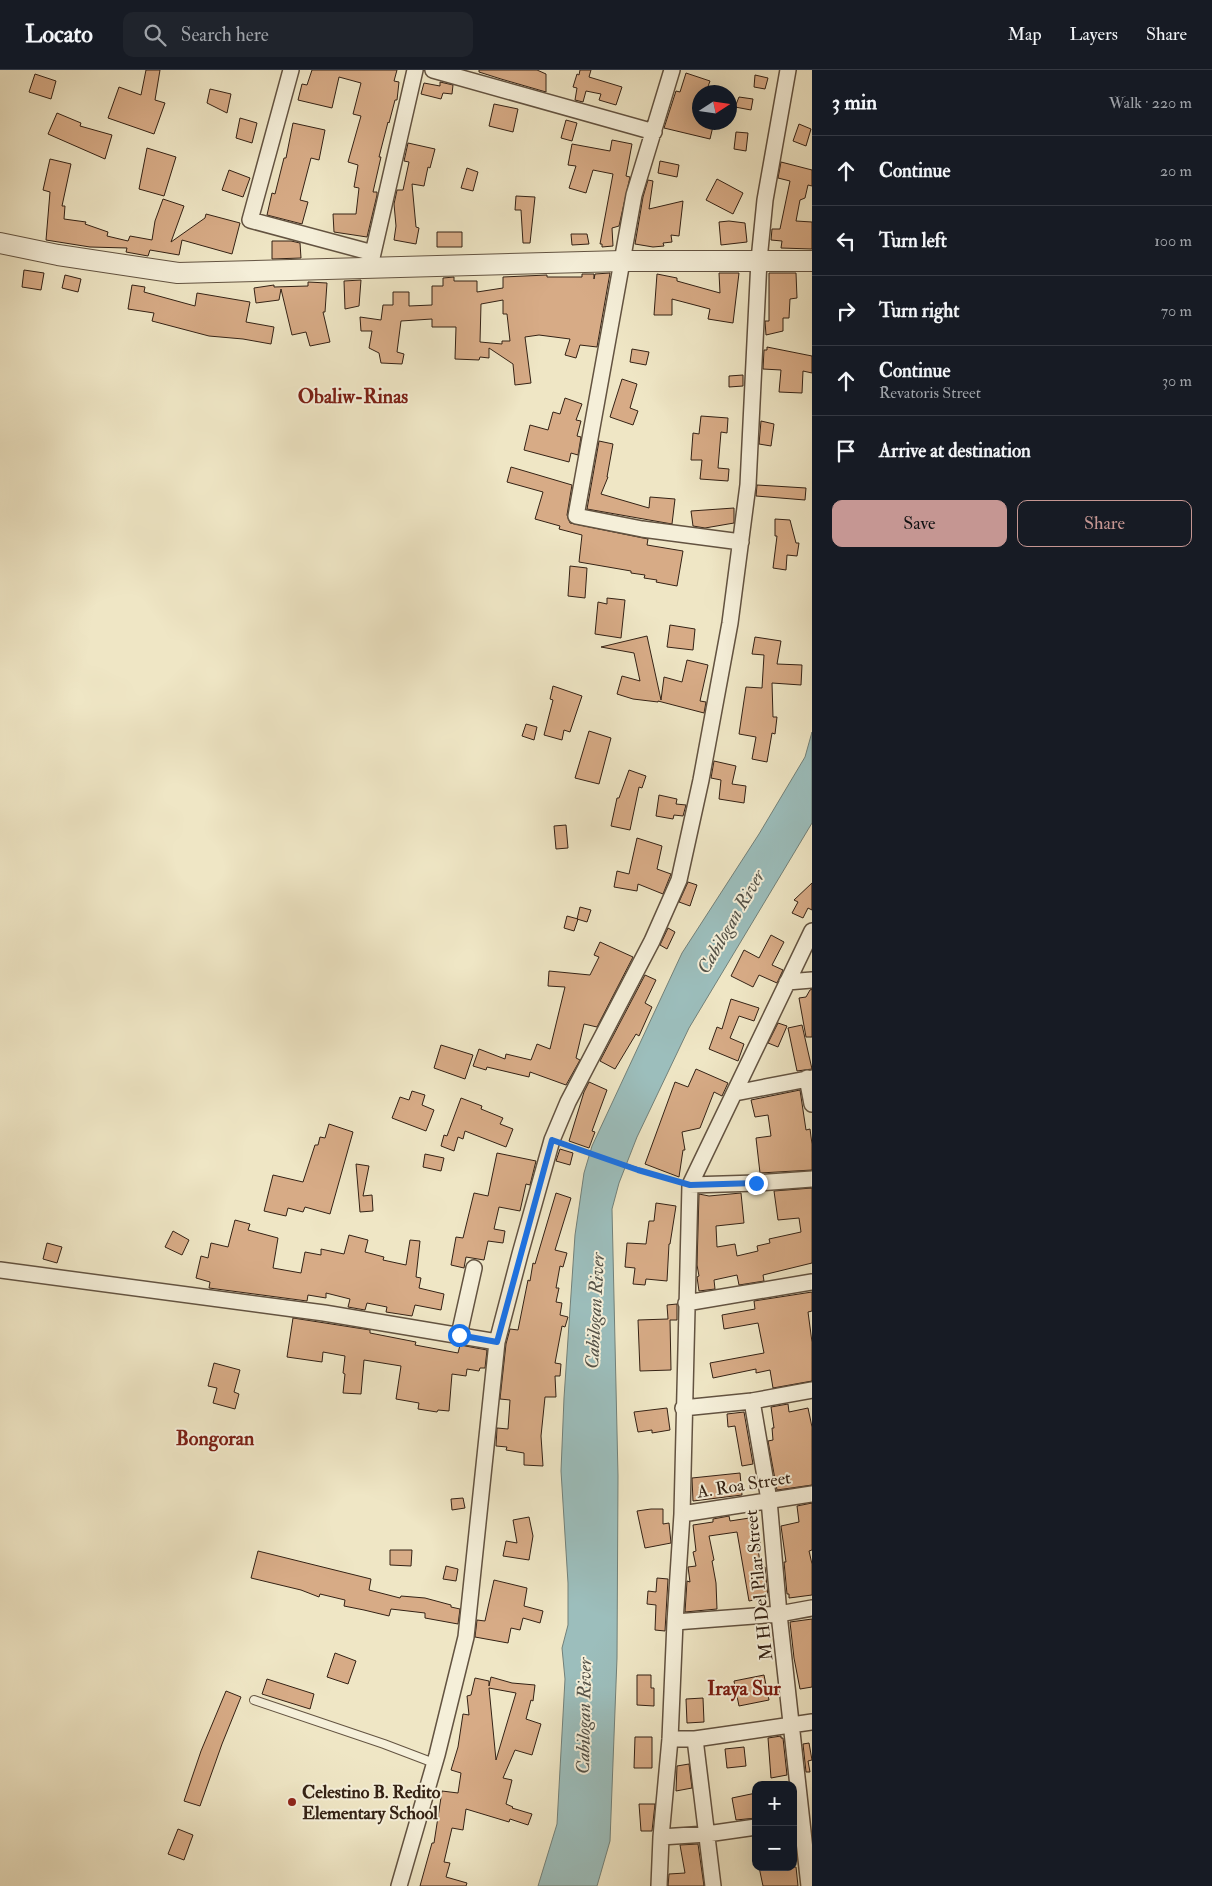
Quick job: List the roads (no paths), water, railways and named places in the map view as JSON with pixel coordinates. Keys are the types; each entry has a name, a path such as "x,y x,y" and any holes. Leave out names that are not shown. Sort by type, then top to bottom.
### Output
{"street":[{"path":"291,70 250,220 371,260"},
{"path":"371,260 414,70"},
{"path":"433,70 654,132"},
{"path":"672,70 634,195 576,516 642,529 741,542"},
{"path":"399,1886 436,1759 466,1637 497,1342 552,1140 582,1072 652,941 679,880 701,780 730,623 748,485 759,260 765,200 788,70"},
{"path":"0,243 58,255 178,273 371,260 812,261"},
{"path":"659,1886 661,1837 670,1739 682,1514 683,1408 690,1185 736,1093 812,931"},
{"path":"787,982 812,980"},
{"path":"736,1093 810,1078 812,1104"},
{"path":"690,1185 812,1179"},
{"path":"459,1335 474,1268"},
{"path":"0,1270 390,1322 497,1342"},
{"path":"686,1303 812,1282"},
{"path":"683,1408 752,1401 812,1390"},
{"name":"M H Del Pilar Street","path":"752,1401 769,1500 779,1614 809,1886"},
{"name":"A. Roa Street","path":"682,1514 812,1494"},
{"path":"675,1622 779,1614 812,1608"},
{"path":"670,1739 695,1739 812,1722"},
{"path":"695,1739 713,1886"},
{"path":"661,1837 707,1834 752,1828"}],"lane":[{"path":"254,1700 384,1744 436,1759"}],"water":[{"name":"Cabilogan River","path":"812,732 812,823 689,1028 637,1137 619,1183 612,1209 618,1476 617,1658 610,1841 597,1886 538,1886 557,1824 565,1679 562,1648 568,1625 568,1583 561,1471 564,1398 575,1235 584,1173 592,1146 682,953 759,834 805,757"}],"place":[{"name":"Celestino B. Redito Elementary School","path":"292,1802"}],"district":[{"name":"Obaliw-Rinas","path":"353,396"},
{"name":"Bongoran","path":"215,1438"},
{"name":"Iraya Sur","path":"744,1688"}]}
